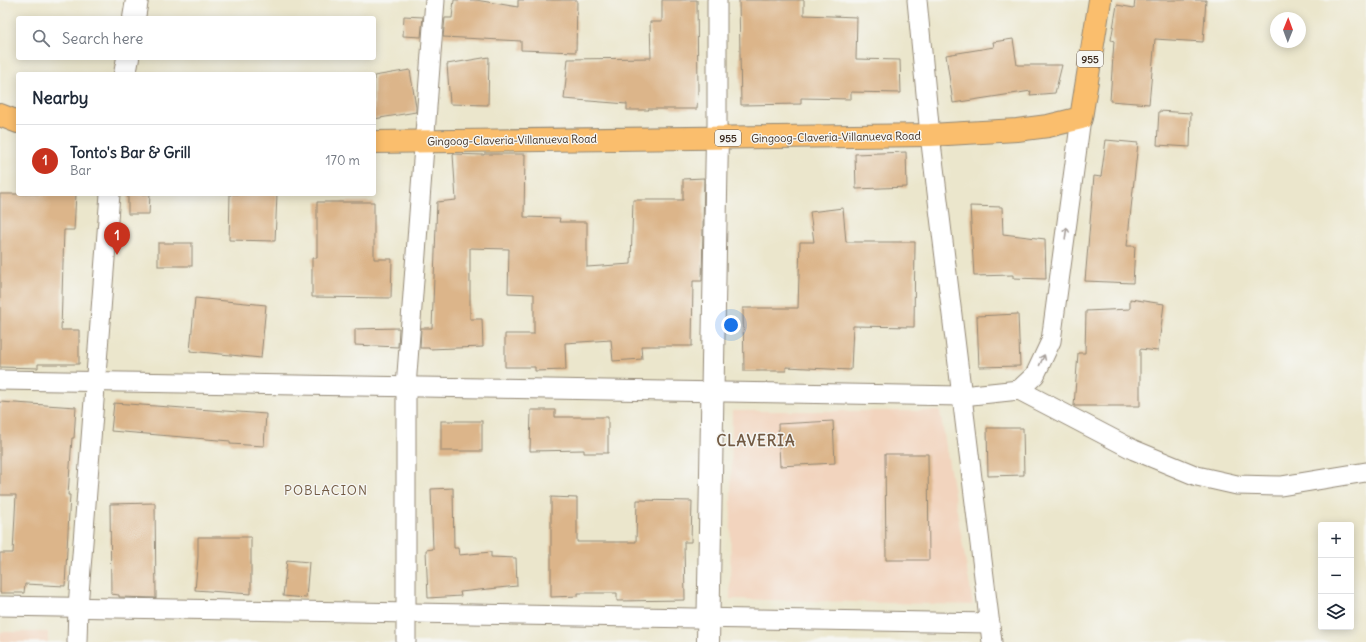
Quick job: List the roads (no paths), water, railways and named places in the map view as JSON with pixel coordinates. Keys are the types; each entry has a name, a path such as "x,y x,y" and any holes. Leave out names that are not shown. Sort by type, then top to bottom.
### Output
{"main road":[{"name":"955","path":"1081,118 1100,0"},
{"path":"0,115 16,121"},
{"name":"Gingoog-Claveria-Villanueva Road","path":"376,142 930,135 1017,130 1048,126 1081,118"}],"street":[{"path":"134,16 137,0"},
{"path":"406,642 406,387 436,0"},
{"path":"708,642 717,138 717,0"},
{"path":"917,0 930,135 992,642"},
{"path":"125,72 128,60"},
{"path":"1019,390 1035,375 1051,341 1081,118"},
{"path":"77,642 78,607 110,196"},
{"path":"0,380 962,396 1019,390 1134,450 1197,476 1237,485 1281,486 1366,472"},
{"path":"0,606 990,623"}],"place":[{"name":"Tonto's Bar & Grill","path":"117,255"}],"district":[{"name":"CLAVERIA","path":"756,440"},
{"name":"POBLACION","path":"326,490"}]}
